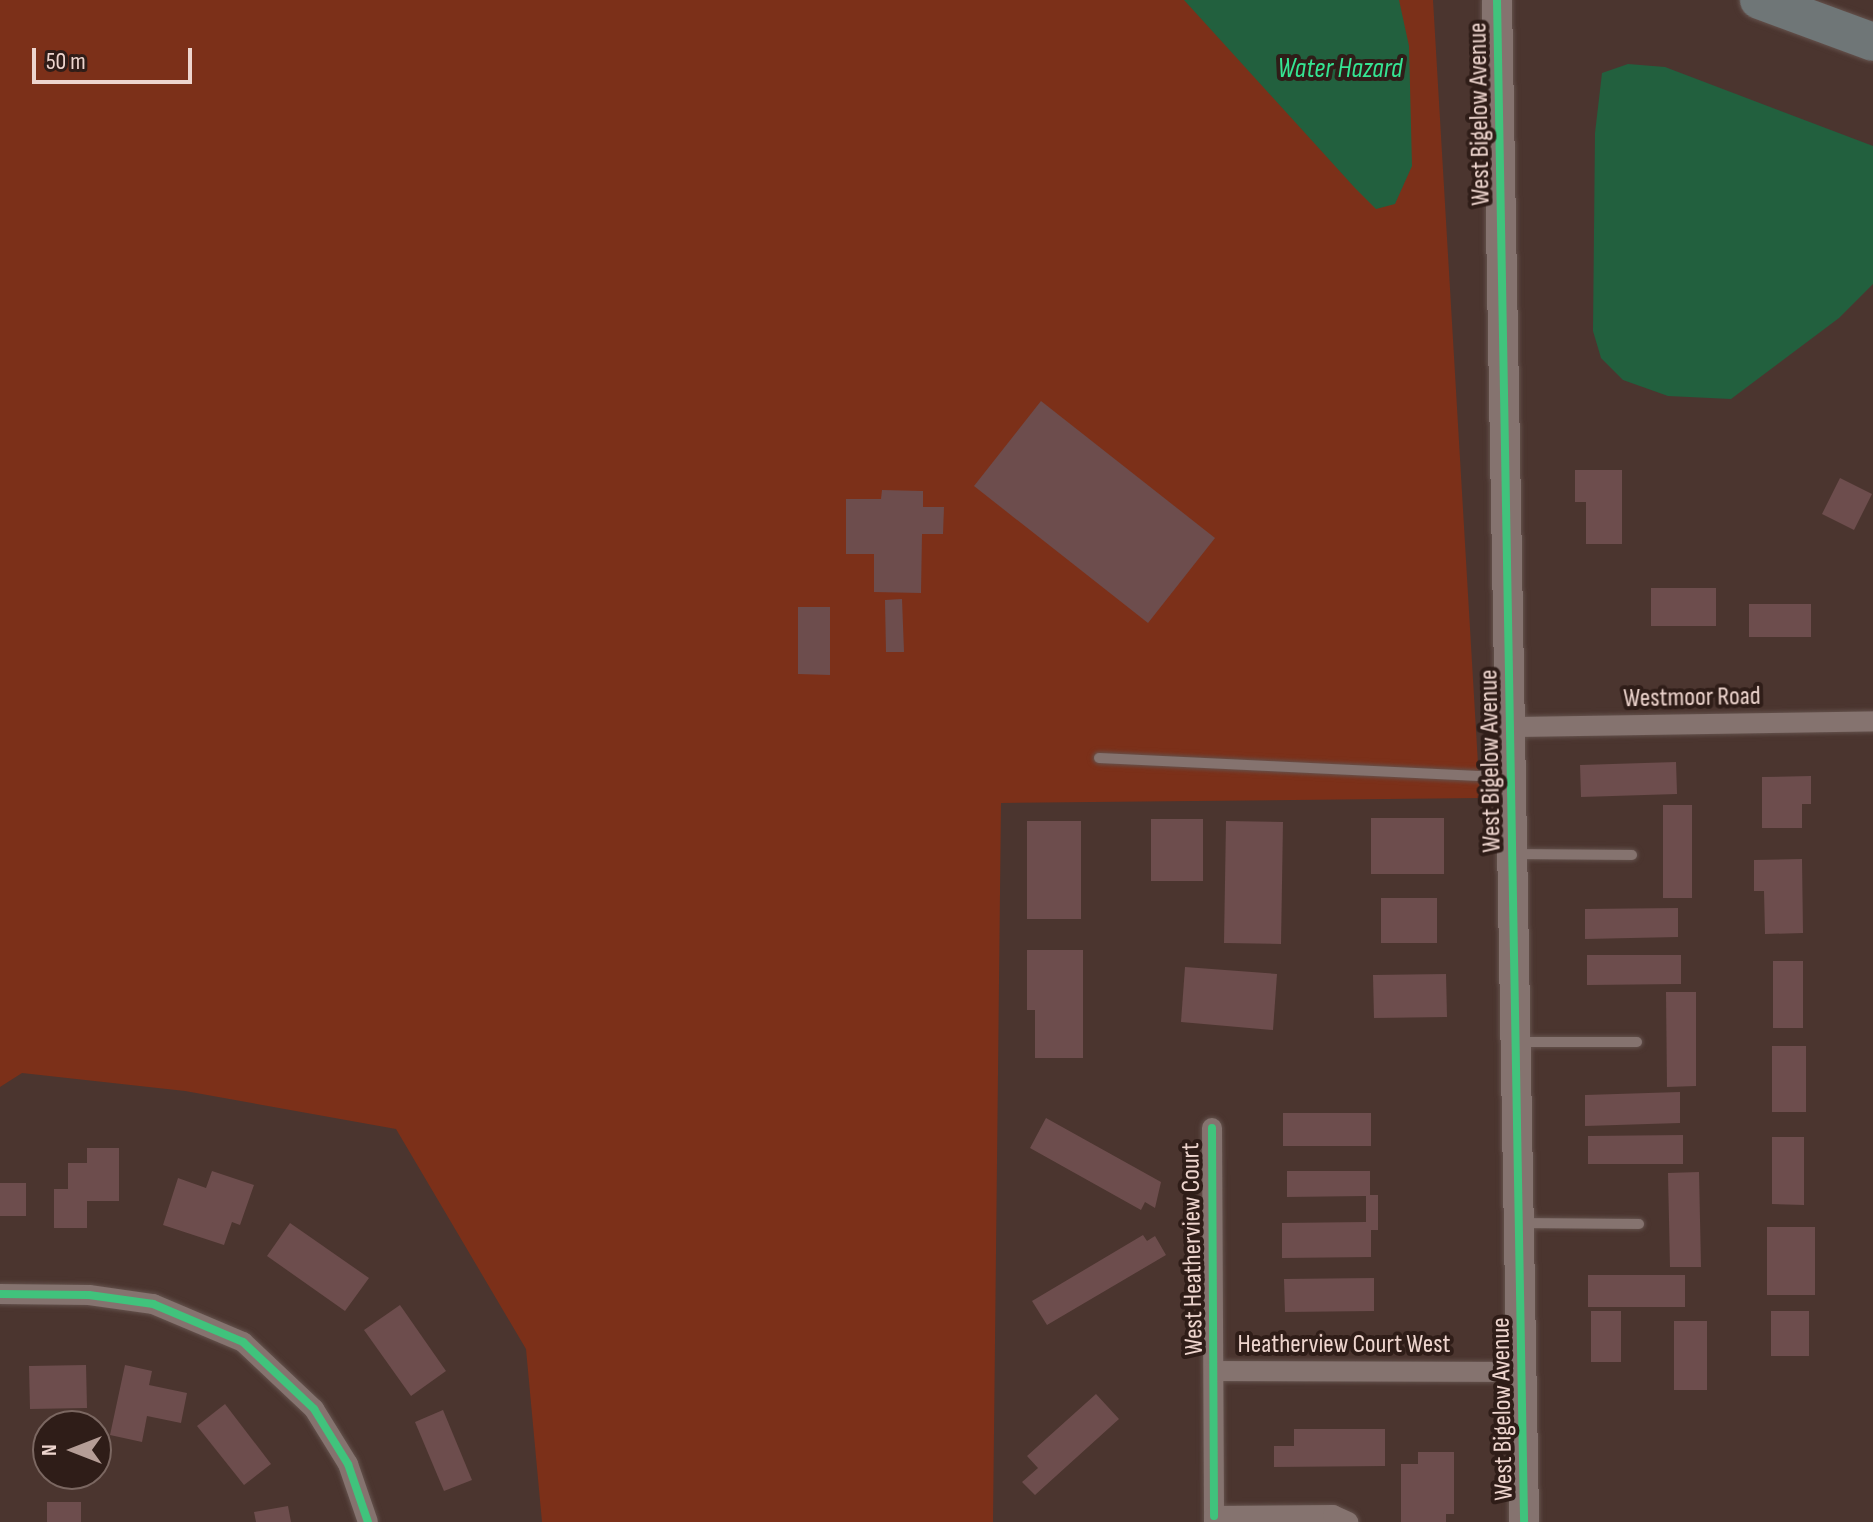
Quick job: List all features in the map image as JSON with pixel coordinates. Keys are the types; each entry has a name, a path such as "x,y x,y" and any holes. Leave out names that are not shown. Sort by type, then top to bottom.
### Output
{"highway":[{"path":"1759,0 1873,42"}],"street":[{"name":"West Bigelow Avenue","path":"1497,5 1524,1522"},
{"name":"Westmoor Road","path":"1511,727 1873,721"},
{"name":"West Heatherview Court","path":"1212,1128 1214,1371"},
{"path":"0,1294 89,1295 153,1304 185,1313 243,1342 293,1384 332,1435 368,1522"},
{"name":"Heatherview Court West","path":"1214,1519 1214,1371 1523,1372"},
{"path":"1214,1519 1333,1515 1348,1522"}],"lane":[{"path":"1099,758 1512,777"},
{"path":"1513,854 1632,855"},
{"path":"1517,1042 1637,1042"},
{"path":"1520,1223 1639,1224"}],"shaded area":[{"path":"0,0 1433,0 1480,798 1001,803 993,1522 542,1522 526,1349 396,1129 185,1091 22,1073 0,1087"}],"water":[{"name":"Water Hazard","path":"1184,0 1399,0 1409,46 1412,166 1395,204 1376,209"},
{"path":"1628,64 1665,67 1873,146 1873,284 1839,318 1731,399 1668,396 1623,380 1601,358 1593,331 1595,133 1602,73"}],"building":[{"path":"1041,401 1215,538 1148,623 974,486"},
{"path":"1575,470 1622,470 1622,544 1586,544 1586,502 1575,502"},
{"path":"1840,478 1872,494 1854,530 1822,514"},
{"path":"882,490 923,491 923,507 944,507 943,534 922,534 921,593 874,592 874,554 846,554 846,499 881,499"},
{"path":"1651,588 1716,588 1716,626 1651,626"},
{"path":"902,599 904,652 886,652 885,600"},
{"path":"1749,604 1811,604 1811,637 1749,637"},
{"path":"798,607 830,607 830,675 798,674"},
{"path":"1676,762 1677,794 1581,797 1580,765"},
{"path":"1811,776 1811,804 1802,804 1802,828 1762,828 1762,777"},
{"path":"1663,805 1692,805 1692,898 1663,898"},
{"path":"1371,818 1444,818 1444,874 1371,874"},
{"path":"1151,819 1203,819 1203,881 1151,881"},
{"path":"1027,821 1081,821 1081,919 1027,919"},
{"path":"1226,821 1283,822 1281,944 1224,943"},
{"path":"1802,859 1803,933 1765,934 1764,891 1754,891 1754,860"},
{"path":"1381,898 1437,898 1437,943 1381,943"},
{"path":"1678,908 1678,937 1585,939 1585,909"},
{"path":"1027,950 1083,950 1083,1058 1035,1058 1035,1010 1027,1010"},
{"path":"1587,955 1681,955 1681,984 1587,985"},
{"path":"1773,961 1803,961 1803,1028 1773,1028"},
{"path":"1185,967 1277,974 1273,1030 1181,1022"},
{"path":"1446,974 1447,1017 1374,1018 1373,975"},
{"path":"1666,992 1696,992 1696,1086 1667,1087"},
{"path":"1772,1046 1806,1046 1806,1112 1772,1112"},
{"path":"1680,1092 1680,1123 1585,1126 1585,1095"},
{"path":"1283,1113 1371,1113 1371,1146 1283,1146"},
{"path":"1046,1118 1161,1182 1155,1208 1145,1202 1141,1210 1030,1148"},
{"path":"1683,1135 1683,1164 1588,1164 1588,1136"},
{"path":"1772,1137 1804,1137 1804,1205 1772,1204"},
{"path":"87,1148 119,1148 119,1201 87,1201 87,1228 54,1228 54,1189 68,1189 68,1163 87,1163"},
{"path":"212,1171 254,1185 240,1225 232,1222 224,1245 163,1225 178,1178 206,1188"},
{"path":"1287,1171 1370,1171 1370,1195 1378,1195 1378,1230 1371,1230 1371,1257 1282,1258 1282,1223 1366,1222 1366,1196 1287,1197"},
{"path":"1699,1172 1701,1267 1670,1267 1668,1173"},
{"path":"0,1183 26,1183 26,1216 0,1216"},
{"path":"290,1223 369,1278 345,1311 267,1256"},
{"path":"1767,1227 1815,1227 1815,1295 1767,1295"},
{"path":"1143,1235 1147,1241 1155,1236 1166,1255 1047,1325 1032,1301"},
{"path":"1588,1275 1685,1275 1685,1307 1588,1307"},
{"path":"1374,1278 1374,1311 1285,1312 1284,1279"},
{"path":"400,1305 446,1371 411,1396 364,1330"},
{"path":"1591,1311 1621,1311 1621,1362 1591,1362"},
{"path":"1771,1311 1809,1311 1809,1356 1771,1356"},
{"path":"1674,1321 1707,1321 1707,1390 1674,1390"},
{"path":"86,1365 87,1408 30,1409 29,1366"},
{"path":"125,1365 152,1371 149,1385 187,1393 181,1423 147,1416 142,1442 112,1435"},
{"path":"1096,1394 1119,1419 1035,1495 1022,1482 1038,1468 1027,1456"},
{"path":"225,1404 271,1464 244,1485 197,1426"},
{"path":"443,1410 472,1480 444,1491 415,1422"},
{"path":"1294,1429 1385,1429 1385,1466 1274,1467 1274,1446 1294,1446"},
{"path":"1418,1452 1454,1452 1454,1514 1446,1514 1446,1522 1401,1522 1401,1464 1418,1464"},
{"path":"47,1502 81,1502 81,1522 47,1522"},
{"path":"288,1506 291,1522 256,1522 254,1512"}],"cycle path":[{"path":"1497,0 1524,1522"},
{"path":"1212,1128 1214,1516"},
{"path":"0,1294 89,1295 153,1304 243,1342 314,1409 348,1464 368,1522"}]}
